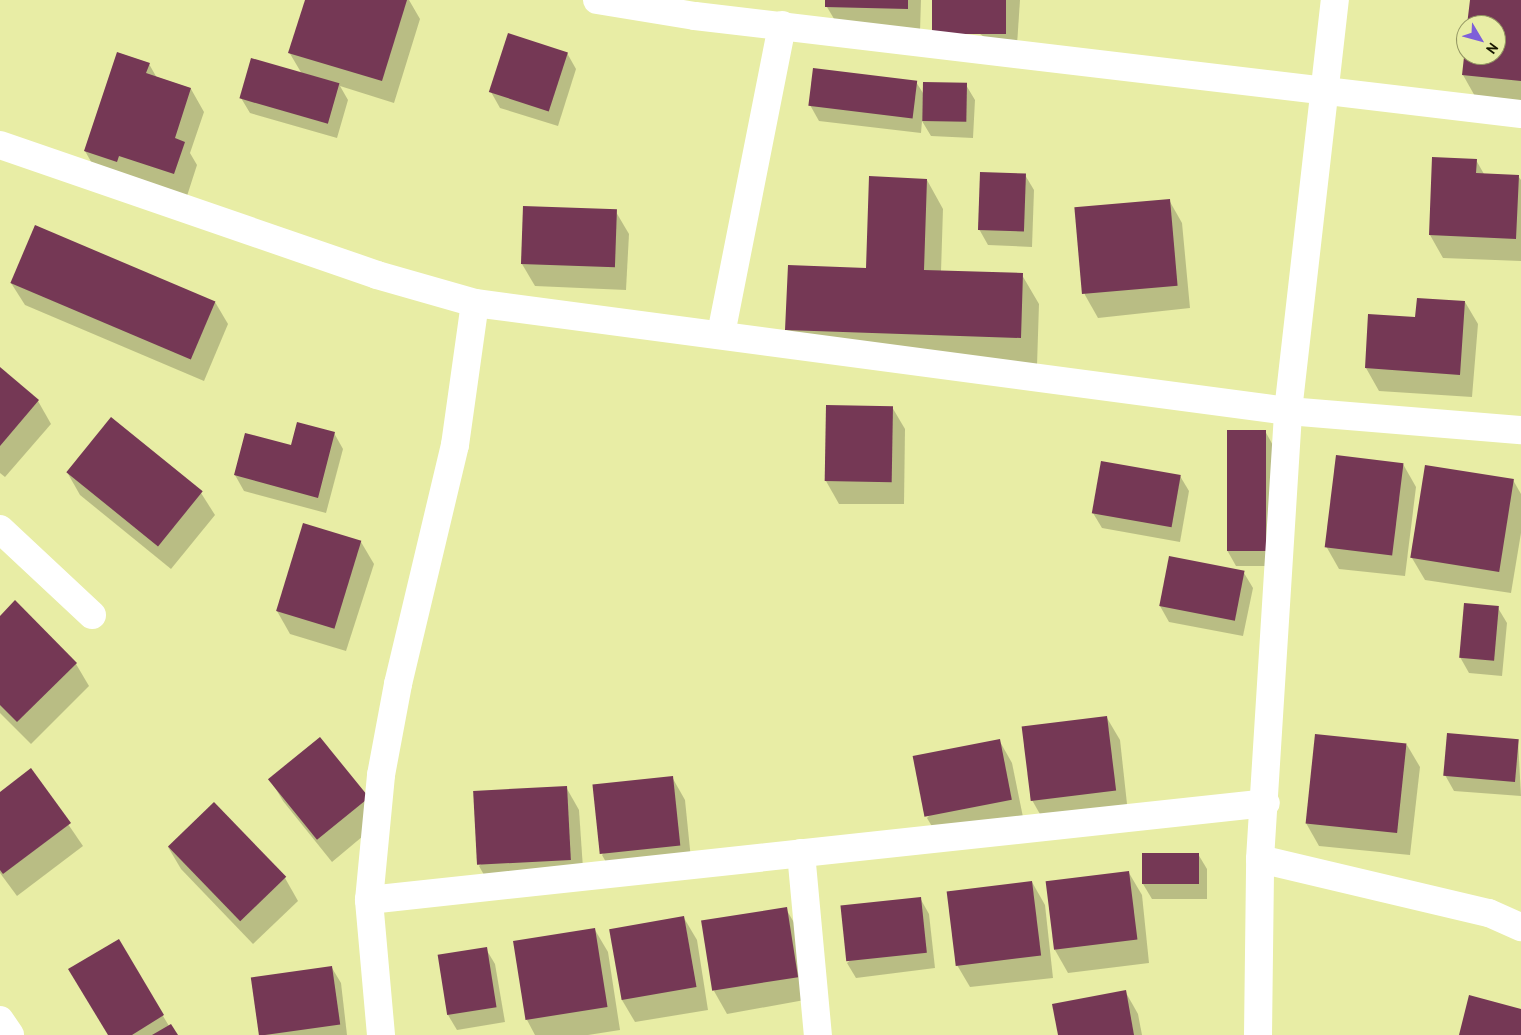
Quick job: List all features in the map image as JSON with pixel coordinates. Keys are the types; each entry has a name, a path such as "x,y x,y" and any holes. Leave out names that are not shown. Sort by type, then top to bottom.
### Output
{"street":[{"path":"597,0 695,16 1521,114"},
{"path":"1258,1035 1260,859 1266,803 1288,412 1336,0"},
{"path":"722,334 782,25"},
{"path":"0,145 377,275 474,303 722,334 1288,412 1521,430"},
{"path":"381,1035 369,900 382,775 398,684 455,445 474,303"},
{"path":"0,529 92,615"},
{"path":"369,900 1266,803"},
{"path":"800,853 818,1035"},
{"path":"1260,859 1489,913 1521,927"},
{"path":"0,1020 10,1035"}],"building":[{"path":"305,0 407,0 382,81 288,53"},
{"path":"825,0 908,0 908,9 825,7"},
{"path":"932,0 1006,0 1006,34 932,34"},
{"path":"1470,0 1521,0 1521,81 1462,75 1463,65 1506,65 1506,15 1468,15"},
{"path":"508,33 568,52 549,111 489,92"},
{"path":"117,52 150,63 146,73 191,88 175,138 185,142 174,174 119,156 117,162 84,151"},
{"path":"251,58 339,83 328,124 239,98"},
{"path":"813,68 917,81 913,119 808,106"},
{"path":"923,82 967,83 966,122 922,121"},
{"path":"1432,157 1477,159 1476,173 1519,175 1516,239 1429,235"},
{"path":"980,172 1026,174 1024,232 978,230"},
{"path":"869,176 927,179 924,270 1023,273 1021,338 785,330 788,265 866,268"},
{"path":"1170,199 1178,286 1082,294 1074,207"},
{"path":"523,206 617,209 615,267 521,264"},
{"path":"35,225 215,302 191,360 10,283"},
{"path":"1417,298 1465,301 1460,375 1365,368 1368,314 1415,317"},
{"path":"0,367 39,400 0,446"},
{"path":"826,405 893,406 892,482 825,481"},
{"path":"111,417 203,491 158,546 66,472"},
{"path":"297,422 335,432 318,498 234,475 245,433 291,445"},
{"path":"1227,430 1266,430 1266,551 1227,551"},
{"path":"1336,455 1403,463 1392,556 1325,547"},
{"path":"1101,461 1181,475 1172,527 1092,513"},
{"path":"1425,465 1514,479 1499,572 1410,558"},
{"path":"303,523 361,541 334,629 276,611"},
{"path":"1169,556 1245,571 1235,621 1159,606"},
{"path":"15,600 77,663 17,722 0,705 0,616"},
{"path":"1464,603 1499,606 1494,661 1459,658"},
{"path":"1107,716 1116,790 1031,801 1022,726"},
{"path":"1447,733 1519,739 1515,782 1443,776"},
{"path":"1315,734 1406,744 1397,833 1306,824"},
{"path":"320,737 369,798 317,840 268,779"},
{"path":"1000,739 1012,800 924,817 913,756"},
{"path":"31,768 71,823 3,874 0,870 0,792"},
{"path":"673,776 680,846 600,854 592,784"},
{"path":"567,786 571,860 477,865 473,791"},
{"path":"214,802 286,877 240,921 168,846"},
{"path":"1142,853 1199,853 1199,884 1142,884"},
{"path":"1129,871 1137,939 1054,950 1046,881"},
{"path":"1032,881 1041,955 956,966 947,891"},
{"path":"921,897 927,953 846,961 840,905"},
{"path":"787,907 798,977 712,991 701,921"},
{"path":"684,916 697,987 622,1000 609,929"},
{"path":"595,928 608,1007 526,1020 513,941"},
{"path":"119,939 164,1015 132,1035 108,1035 68,969"},
{"path":"487,947 497,1007 447,1015 438,955"},
{"path":"332,966 340,1024 259,1035 251,977"},
{"path":"1126,990 1134,1035 1058,1035 1052,1004"},
{"path":"1469,995 1521,1009 1521,1035 1459,1035"},
{"path":"171,1024 178,1035 152,1035"}]}
